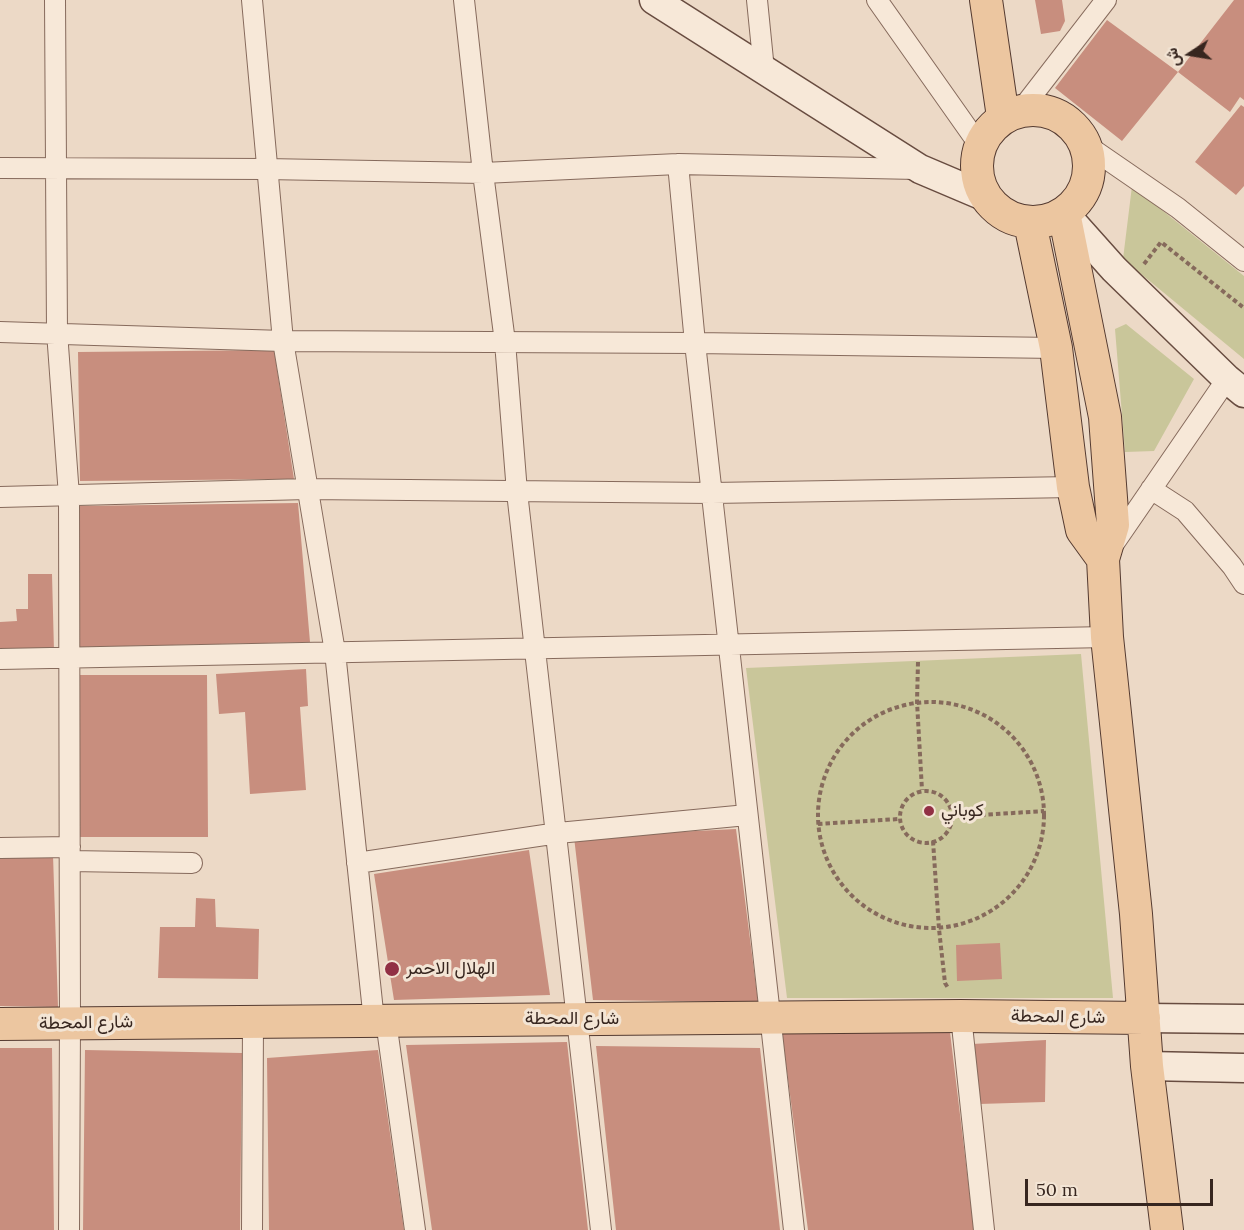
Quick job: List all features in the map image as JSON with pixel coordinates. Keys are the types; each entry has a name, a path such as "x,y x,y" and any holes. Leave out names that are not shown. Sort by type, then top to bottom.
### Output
{"main road":[{"path":"986,0 1012,114"},
{"path":"1040,109 1059,115 1074,127 1085,144 1090,162 1087,182 1078,200 1064,213 1048,220 1030,223 1013,219 998,210 986,197 978,181 976,163 980,146 989,130 1012,114 1040,109"},
{"path":"1064,213 1105,417 1113,525 1103,559 1107,637 1136,914 1147,1066 1167,1230"},
{"path":"1030,223 1056,348 1073,487 1082,530 1103,559"},
{"name":"شارع المحطة","path":"0,1024 961,1016 1144,1018"}],"street":[{"path":"55,0 57,332 69,496 69,1230"},
{"path":"252,0 283,341 335,652 357,863 380,1021 416,1230"},
{"path":"464,0 505,342 517,492 558,833 601,1230"},
{"path":"654,0 920,169 986,197"},
{"path":"757,0 764,70"},
{"path":"877,0 980,146"},
{"path":"1012,114 1106,0"},
{"path":"1085,144 1178,208 1244,261"},
{"path":"0,168 266,168 483,173 678,164 920,169"},
{"path":"678,164 695,343 794,1230"},
{"path":"1064,213 1129,284 1235,386 1151,489 1103,559"},
{"path":"0,332 57,332 283,341 1056,348"},
{"path":"0,497 307,489 712,493 1073,487"},
{"path":"1151,489 1185,511 1232,566 1244,584"},
{"path":"0,659 1107,637"},
{"path":"357,863 558,833 747,815"},
{"path":"0,848 192,863"},
{"path":"961,1016 984,1230"},
{"path":"1144,1018 1244,1019"},
{"path":"252,1230 253,1022"},
{"path":"1147,1066 1244,1068"}],"path":[{"path":"1129,284 1161,242 1244,308"},
{"path":"918,641 917,702 922,790"},
{"path":"917,702 954,704 989,718 1017,742 1036,774 1044,811 1040,846 1026,878 1003,904 972,921 939,929 903,926 871,912 844,889 826,859 818,824 820,790 833,758 855,731 884,712 917,702"},
{"path":"922,790 938,793 944,797 952,811 951,826 947,834 941,839 926,844 910,839 899,819 900,811 908,797 922,790"},
{"path":"951,817 1044,811"},
{"path":"818,824 899,819"},
{"path":"933,842 945,983 961,1016"}],"shaded area":[{"path":"1132,186 1244,276 1244,359 1123,259"},
{"path":"1126,324 1194,379 1154,451 1125,452 1115,329"},
{"path":"1081,654 1113,998 787,998 746,668"}],"building":[{"path":"1035,0 1062,0 1065,21 1060,31 1041,34"},
{"path":"1234,0 1244,0 1244,100 1240,97 1230,112 1178,72"},
{"path":"1107,20 1178,72 1122,141 1055,88"},
{"path":"1241,105 1244,107 1244,186 1236,195 1195,162"},
{"path":"274,350 294,479 80,481 78,352"},
{"path":"298,503 310,642 80,647 79,506"},
{"path":"28,574 52,574 54,651 0,653 0,622 17,621 16,609 28,609"},
{"path":"306,669 308,706 300,707 306,790 250,794 245,712 219,714 216,674"},
{"path":"77,675 207,675 208,837 80,837"},
{"path":"736,829 758,1002 593,1000 574,837"},
{"path":"529,850 550,995 394,1000 374,874"},
{"path":"53,855 58,1007 0,1006 0,857"},
{"path":"196,898 215,899 216,927 259,929 258,979 158,978 160,927 195,927"},
{"path":"1000,943 1002,979 957,981 956,945"},
{"path":"949,1024 974,1230 808,1230 782,1034"},
{"path":"1046,1040 1045,1102 979,1104 972,1044"},
{"path":"567,1042 588,1230 432,1230 406,1045"},
{"path":"596,1046 760,1048 780,1230 616,1230"},
{"path":"0,1048 52,1048 54,1230 0,1230"},
{"path":"85,1050 242,1053 240,1230 83,1230"},
{"path":"378,1050 404,1230 269,1230 267,1058"}],"place":[{"name":"كوباني","path":"929,811"},
{"name":"الهلال الاحمر","path":"392,969"}]}
